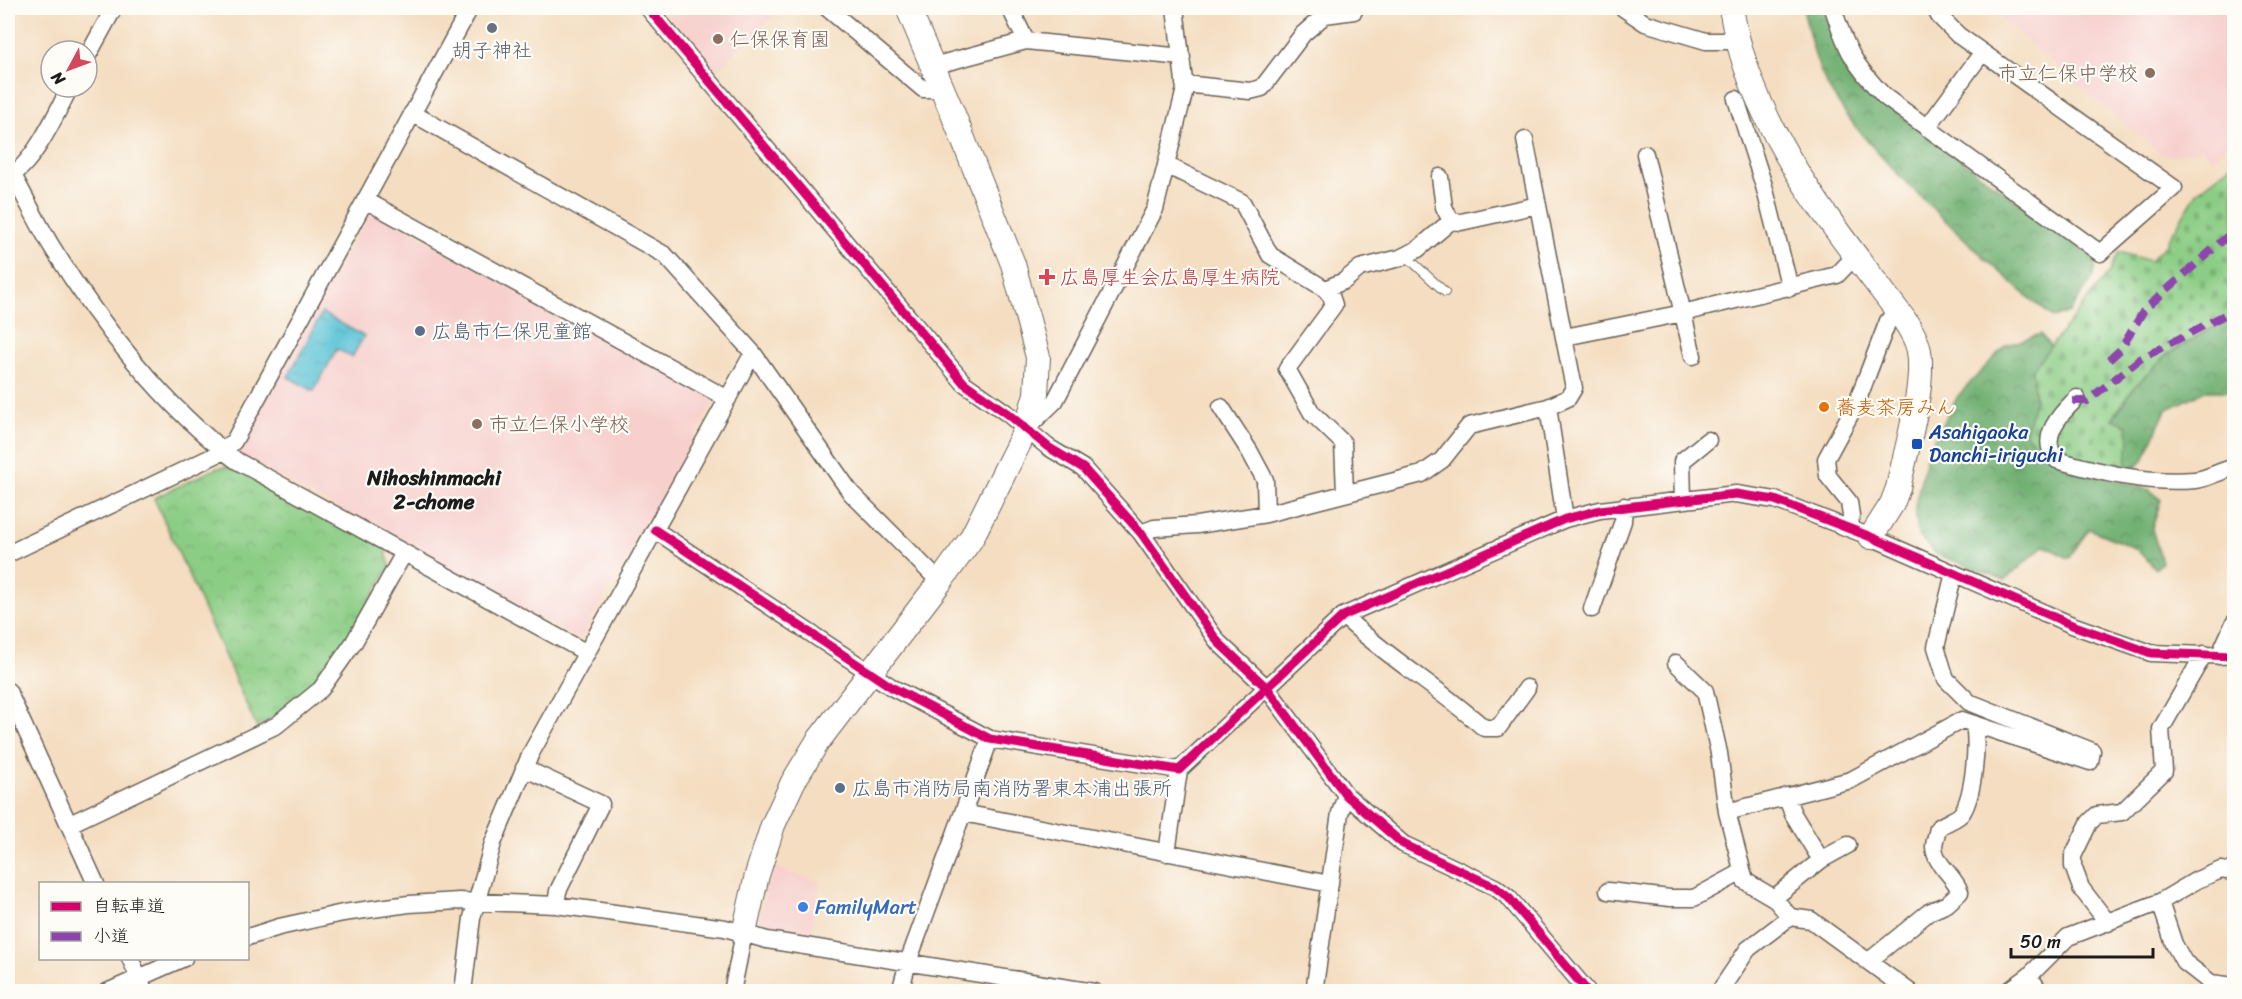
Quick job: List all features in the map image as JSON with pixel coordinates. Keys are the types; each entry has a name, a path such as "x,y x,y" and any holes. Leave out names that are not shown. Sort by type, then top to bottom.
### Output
{"street":[{"path":"97,39 114,8"},
{"path":"8,554 224,452 234,441 470,8"},
{"path":"648,8 964,383 1048,447 1083,468 1141,533 1218,642 1267,688 1346,795 1403,844 1495,887 1509,898 1588,992"},
{"path":"827,8 923,89 942,89"},
{"path":"732,992 757,875 773,825 793,782 818,741 971,539 1026,429 1036,394 1038,357 1013,264 908,8"},
{"path":"1010,8 1026,41"},
{"path":"1026,429 1055,401 1155,209 1185,89 1175,8"},
{"path":"1623,8 1645,23 1706,40 1738,41"},
{"path":"1731,8 1738,41 1755,90 1777,141 1803,184 1897,310 1913,334 1919,350 1921,375 1898,488 1892,504 1861,533"},
{"path":"1833,8 1845,46 1864,76 1885,97 2100,253 2174,188 1958,35 1939,16 1935,8"},
{"path":"1184,84 1250,92 1262,88 1303,34 1325,15 1354,11"},
{"path":"933,66 1026,41 1182,57"},
{"path":"1928,128 1983,53"},
{"path":"63,99 34,153 10,176 52,247 106,325 165,396 224,452 237,461 586,653"},
{"path":"1736,99 1764,186 1790,288"},
{"path":"412,113 665,255 753,353 851,493 940,582"},
{"path":"1141,533 1154,528 1197,525 1266,514 1422,474 1442,460 1469,426 1548,407 1568,398 1575,388 1525,140"},
{"path":"1645,154 1693,356"},
{"path":"1166,165 1242,202 1270,255 1325,289 1331,296 1334,305 1287,369 1312,413 1342,443 1345,493"},
{"path":"1440,177 1444,207 1451,221"},
{"path":"365,200 728,399"},
{"path":"1325,289 1344,281 1360,268 1418,249 1451,221 1461,222 1538,205"},
{"path":"1565,337 1683,313 1837,275 1856,255"},
{"path":"1861,533 1851,516 1849,502 1828,476 1827,459 1857,402 1888,321 1897,310"},
{"path":"463,992 476,902 493,843 524,768 753,353"},
{"path":"2077,398 2058,417 2052,428 2050,442 2052,454 2057,460 2107,474 2152,481 2198,480 2225,469 2235,468"},
{"path":"1221,407 1265,480 1266,514"},
{"path":"1548,407 1565,519"},
{"path":"1683,500 1682,461 1708,440"},
{"path":"1167,853 1179,770 1343,616 1565,519 1600,510 1736,494 1775,500 1861,533 2072,626 2151,653 2219,655"},
{"path":"1592,609 1623,521 1623,506"},
{"path":"655,531 893,688 990,739 1179,770"},
{"path":"70,824 277,725 321,689 354,642 404,553"},
{"path":"1727,812 1851,780 1962,720 2090,762 2092,751 1969,702 1946,679 1936,647 1954,573"},
{"path":"1343,616 1365,636 1459,706 1484,728 1498,728 1527,688"},
{"path":"2108,923 2081,888 2073,867 2073,856 2089,823 2097,815 2122,812 2164,771 2161,729 2219,655 2235,623"},
{"path":"1676,663 1705,691 1719,753 1727,812 1744,881 1774,898 1790,917 1811,920 1910,992"},
{"path":"8,691 95,882"},
{"path":"1869,961 1929,912 1947,904 1960,892 1958,883 1939,862 1934,848 1938,828 1961,814 1972,783 1977,741 1974,724"},
{"path":"900,992 908,962 990,739"},
{"path":"524,768 601,804 558,891 556,905"},
{"path":"1314,992 1340,813 1346,795"},
{"path":"1786,796 1793,814 1821,860"},
{"path":"963,813 1330,884"},
{"path":"1774,898 1821,860 1848,845"},
{"path":"2007,992 2028,976 2068,937 2160,902 2197,880 2221,870 2235,872"},
{"path":"1608,891 1670,898 1694,898 1742,872"},
{"path":"249,937 279,927 343,913 409,904 476,902 556,905 725,928 767,940 1094,992"},
{"path":"2160,902 2174,944 2184,962 2211,983 2235,986"},
{"path":"1719,992 1748,949 1790,917"},
{"path":"131,960 141,984"},
{"path":"108,992 141,984 181,960"},
{"path":"2028,976 2040,992"}],"lane":[{"path":"1405,255 1444,292"}],"shaded area":[{"name":"仁保保育園","path":"661,8 782,8 715,71"},
{"name":"市立仁保中学校","path":"1988,8 2234,8 2234,139 2213,159 2201,149 2174,156 2161,154"},
{"name":"市立仁保小学校","path":"371,209 716,399 584,634 575,638 240,456 238,448"},
{"path":"771,866 820,882 811,936 763,929 758,923"}],"green space":[{"path":"1803,8 1826,8 1885,104 2096,260 2092,279 2070,312 2054,318 2026,295 1916,192 1855,127 1820,71"},
{"path":"2234,163 2234,316 2168,353 2134,387 2112,419 2127,425 2129,440 2125,468 2044,454 2026,434 2035,398 2032,370 2108,274 2119,252 2150,261 2166,244 2198,191"},
{"path":"2234,316 2234,391 2205,391 2166,410 2142,462 2133,469 2125,468 2129,440 2112,420 2134,387 2168,354"},
{"path":"2041,334 2051,348 2032,370 2035,398 2027,434 2080,470 2150,490 2161,500 2152,529 2162,562 2156,569 2135,548 2089,529 2069,558 2044,546 2005,580 1936,554 1918,535 1915,505 1928,450 1958,396 2005,346"},
{"path":"237,466 385,548 390,566 334,663 299,701 257,728 154,498 217,468"}],"water":[{"path":"322,313 364,336 352,357 337,349 314,391 288,377"}],"marked path":[{"path":"2109,360 2121,349 2144,310 2231,233 2234,235"},
{"path":"2073,401 2087,401 2140,359 2234,310"}],"cycle path":[{"path":"648,8 964,383 1008,414 1048,447 1083,468 1141,533 1218,642 1267,688 1346,795 1403,844 1495,887 1509,898 1588,992"},
{"path":"655,530 893,688 990,739 1179,770 1343,616 1565,519 1600,510 1736,494 1775,500 1871,537 2072,625 2151,653 2234,656"}],"place":[{"name":"胡子神社","path":"492,28"},
{"name":"仁保保育園","path":"718,39"},
{"name":"市立仁保中学校","path":"2150,73"},
{"name":"広島厚生会広島厚生病院","path":"1047,277"},
{"name":"広島市仁保児童館","path":"420,331"},
{"name":"蕎麦茶房みん","path":"1824,407"},
{"name":"市立仁保小学校","path":"477,424"},
{"name":"Asahigaoka Danchi-iriguchi","path":"1917,444"},
{"name":"広島市消防局南消防署東本浦出張所","path":"840,788"},
{"name":"FamilyMart","path":"803,907"}],"district":[{"name":"Nihoshinmachi 2-chome","path":"434,490"}]}
